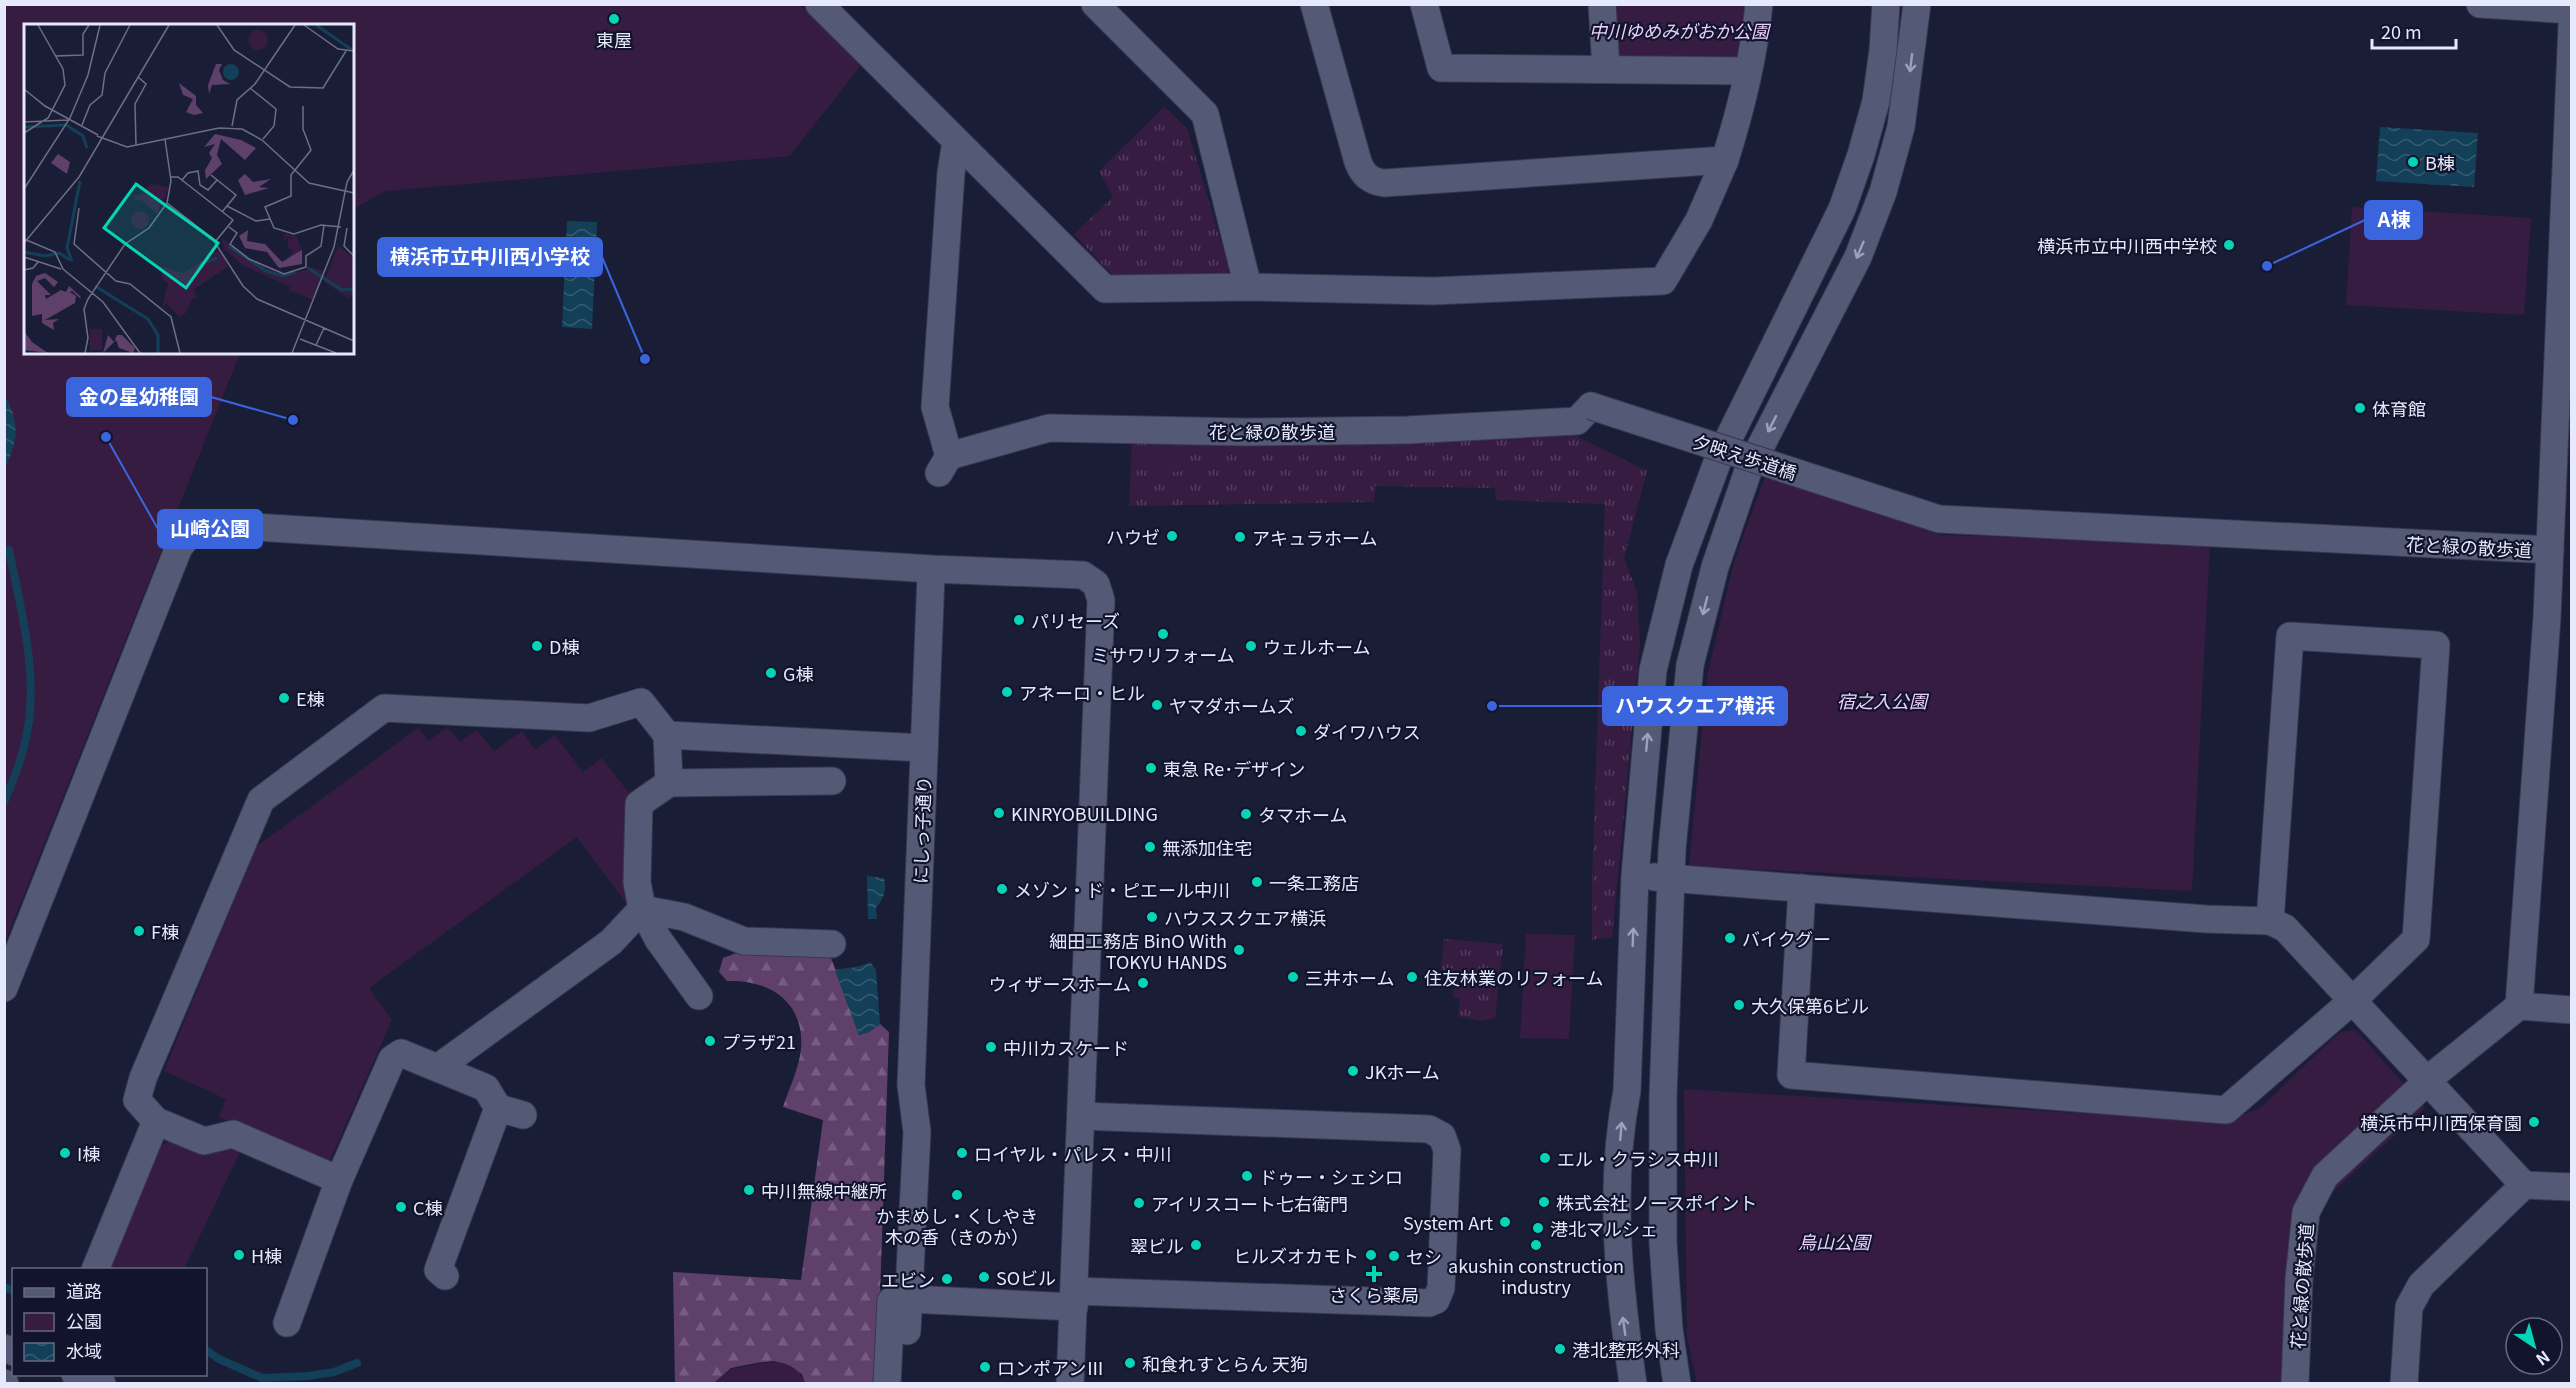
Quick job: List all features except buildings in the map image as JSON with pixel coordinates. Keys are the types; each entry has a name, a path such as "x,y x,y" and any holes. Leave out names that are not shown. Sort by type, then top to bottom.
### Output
{"street":[{"path":"819,4 1105,289 1248,287 1433,291 1663,280 1699,220 1725,160 1739,116 1759,4"},
{"path":"1314,4 1358,162 1366,177 1375,182 1725,160"},
{"path":"1424,4 1441,68 1748,71"},
{"path":"1602,4 1606,68"},
{"path":"1633,1383 1623,1315 1616,1205 1620,1126 1628,1091 1635,876 1653,670 1679,565 1718,460 1842,209 1861,155 1876,102 1887,4"},
{"path":"1677,1383 1669,1329 1663,1243 1663,1097 1672,849 1690,665 1715,567 1748,471 1857,257 1883,192 1901,127 1917,4"},
{"path":"2480,4 2571,10"},
{"path":"1109,9 1205,114 1248,287"},
{"path":"2550,550 2567,225 2571,26"},
{"name":"花と緑の散歩道","path":"956,141 936,407 944,464 1049,428 1245,432 1407,430 1577,421 1592,406"},
{"name":"夕映え歩道橋","path":"1592,406 1899,506"},
{"name":"花と緑の散歩道","path":"1899,506 1939,519 2550,550 2559,618 2519,1006 2427,1081 2325,1176 2307,1212 2300,1279 2295,1383"},
{"path":"4,988 179,547 194,529 206,524 932,569 1083,575 1096,584 1101,600 1070,1383"},
{"name":"にしっ子通り","path":"911,1085 932,575"},
{"path":"1802,888 1791,1075 2226,1110 2352,1001 2415,939 2436,645 2290,636 2270,921"},
{"path":"339,1180 233,1134 204,1141 156,1121 137,1100 143,1078 261,800 384,708 589,718 641,702 667,735 669,783"},
{"path":"667,735 924,748"},
{"path":"699,996 658,939 642,909 637,882 639,804 669,783 832,781"},
{"path":"1635,876 2206,919 2270,921 2285,928 2524,1185 2571,1187"},
{"path":"642,909 684,917 744,941 832,944"},
{"path":"439,1068 611,942 642,909"},
{"path":"2519,1006 2571,1010"},
{"path":"287,1323 339,1180 392,1059 401,1053 486,1088 510,1112 438,1270 445,1276"},
{"path":"887,1383 899,1130 911,1085"},
{"path":"907,1331 917,1132 911,1085"},
{"path":"909,1299 1429,1303 1436,1300 1441,1288 1447,1150 1442,1136 1430,1129 1081,1116"},
{"path":"95,1268 156,1121"},
{"path":"2404,1383 2409,1307 2421,1285 2524,1185"}],"green space":[{"path":"5,5 800,5 861,65 790,156 386,191 354,208 354,24 24,24 24,354 240,354 5,942"},
{"name":"中川ゆめみがおか公園","path":"1615,5 1746,5 1737,58 1618,55"},
{"path":"1164,107 1187,128 1229,269 1222,281 1116,279 1074,234 1113,197 1099,171"},
{"path":"2352,207 2531,218 2524,315 2346,305"},
{"path":"1572,434 1647,471 1624,558 1637,592 1640,645 1612,937 1592,940 1605,504 1496,500 1495,488 1375,486 1374,502 1129,506 1132,441 1399,445"},
{"path":"1137,451 1179,454 1178,472 1135,469"},
{"name":"宿之入公園","path":"1766,474 1941,535 2210,542 2192,891 1689,866 1707,677 1734,562"},
{"path":"447,727 460,742 477,730 494,751 522,731 535,750 555,735 583,772 602,758 632,797 626,903 577,837 369,988 392,1020 328,1165 219,1117 226,1099 164,1071 256,847 418,728 429,741"},
{"path":"1526,934 1575,935 1569,1039 1520,1038"},
{"path":"1444,939 1503,944 1495,1018 1481,1021 1458,1016 1460,998 1453,997 1455,972 1441,970"},
{"path":"744,950 830,955 859,1035 869,1032 880,1024 889,1032 877,1383 805,1383 802,1374 774,1361 731,1368 714,1383 675,1383 673,1272 801,1280 823,1120 783,1107 801,1049 801,1033 797,1018 790,1006 770,989 742,981 727,981 719,972 723,958"},
{"name":"烏山公園","path":"2356,1030 2425,1108 2296,1225 2282,1383 1697,1384 1687,1337 1684,1089 2222,1122 2259,1109 2340,1032"},
{"path":"173,1140 242,1148 184,1268 108,1268 157,1147"},
{"path":"774,1361 793,1368 805,1383 714,1383 731,1369"}],"water":[{"path":"2380,127 2478,133 2474,187 2376,181"},
{"path":"567,221 597,222 592,329 562,327"},
{"path":"5,396 13,414 16,432 13,449 5,467"},
{"path":"867,876 884,878 885,882 883,897 876,908 877,919 868,919"},
{"path":"870,962 876,970 880,1024 869,1032 859,1035 835,970"}],"waterway":[{"path":"4,802 21,757 31,700 28,650 9,550"},
{"path":"4,1287 12,1290"},
{"path":"207,1351 219,1359 262,1378 308,1376 334,1372 357,1363"}],"place":[{"name":"東屋","path":"614,19"},
{"name":"B棟","path":"2413,162"},
{"name":"横浜市立中川西中学校","path":"2229,245"},
{"name":"A棟","path":"2267,266"},
{"name":"横浜市立中川西小学校","path":"645,359"},
{"name":"体育館","path":"2360,408"},
{"name":"金の星幼稚園","path":"293,420"},
{"name":"山崎公園","path":"106,437"},
{"name":"ハウゼ","path":"1172,536"},
{"name":"アキュラホーム","path":"1240,537"},
{"name":"パリセーズ","path":"1019,620"},
{"name":"ミサワリフォーム","path":"1163,634"},
{"name":"D棟","path":"537,646"},
{"name":"ウェルホーム","path":"1251,646"},
{"name":"G棟","path":"771,673"},
{"name":"アネーロ・ヒル","path":"1007,692"},
{"name":"E棟","path":"284,698"},
{"name":"ヤマダホームズ","path":"1157,705"},
{"name":"ハウスクエア横浜","path":"1492,706"},
{"name":"ダイワハウス","path":"1301,731"},
{"name":"東急 Re･デザイン","path":"1151,768"},
{"name":"KINRYOBUILDING","path":"999,813"},
{"name":"タマホーム","path":"1246,814"},
{"name":"無添加住宅","path":"1150,847"},
{"name":"一条工務店","path":"1257,882"},
{"name":"メゾン・ド・ピエール中川","path":"1002,889"},
{"name":"ハウススクエア横浜","path":"1152,917"},
{"name":"F棟","path":"139,931"},
{"name":"バイクグー","path":"1730,938"},
{"name":"細田工務店 BinO With TOKYU HANDS","path":"1239,950"},
{"name":"三井ホーム","path":"1293,977"},
{"name":"住友林業のリフォーム","path":"1412,977"},
{"name":"ウィザースホーム","path":"1143,983"},
{"name":"大久保第6ビル","path":"1739,1005"},
{"name":"プラザ21","path":"710,1041"},
{"name":"中川カスケード","path":"991,1047"},
{"name":"JKホーム","path":"1353,1071"},
{"name":"横浜市中川西保育園","path":"2534,1122"},
{"name":"I棟","path":"65,1153"},
{"name":"ロイヤル・パレス・中川","path":"962,1153"},
{"name":"エル・クラシス中川","path":"1545,1158"},
{"name":"ドゥー・シェシロ","path":"1247,1176"},
{"name":"中川無線中継所","path":"749,1190"},
{"name":"かまめし・くしやき 木の香（きのか）","path":"957,1195"},
{"name":"株式会社 ノースポイント","path":"1544,1202"},
{"name":"アイリスコート七右衛門","path":"1139,1203"},
{"name":"C棟","path":"401,1207"},
{"name":"System Art","path":"1505,1222"},
{"name":"港北マルシェ","path":"1538,1228"},
{"name":"翠ビル","path":"1196,1245"},
{"name":"akushin construction industry","path":"1536,1245"},
{"name":"H棟","path":"239,1255"},
{"name":"ヒルズオカモト","path":"1371,1255"},
{"name":"セシ","path":"1394,1256"},
{"name":"さくら薬局","path":"1374,1274"},
{"name":"SOビル","path":"984,1277"},
{"name":"エビン","path":"947,1279"},
{"name":"港北整形外科","path":"1560,1349"},
{"name":"和食れすとらん 天狗","path":"1130,1363"},
{"name":"ロンポアンⅢ","path":"985,1367"}]}
